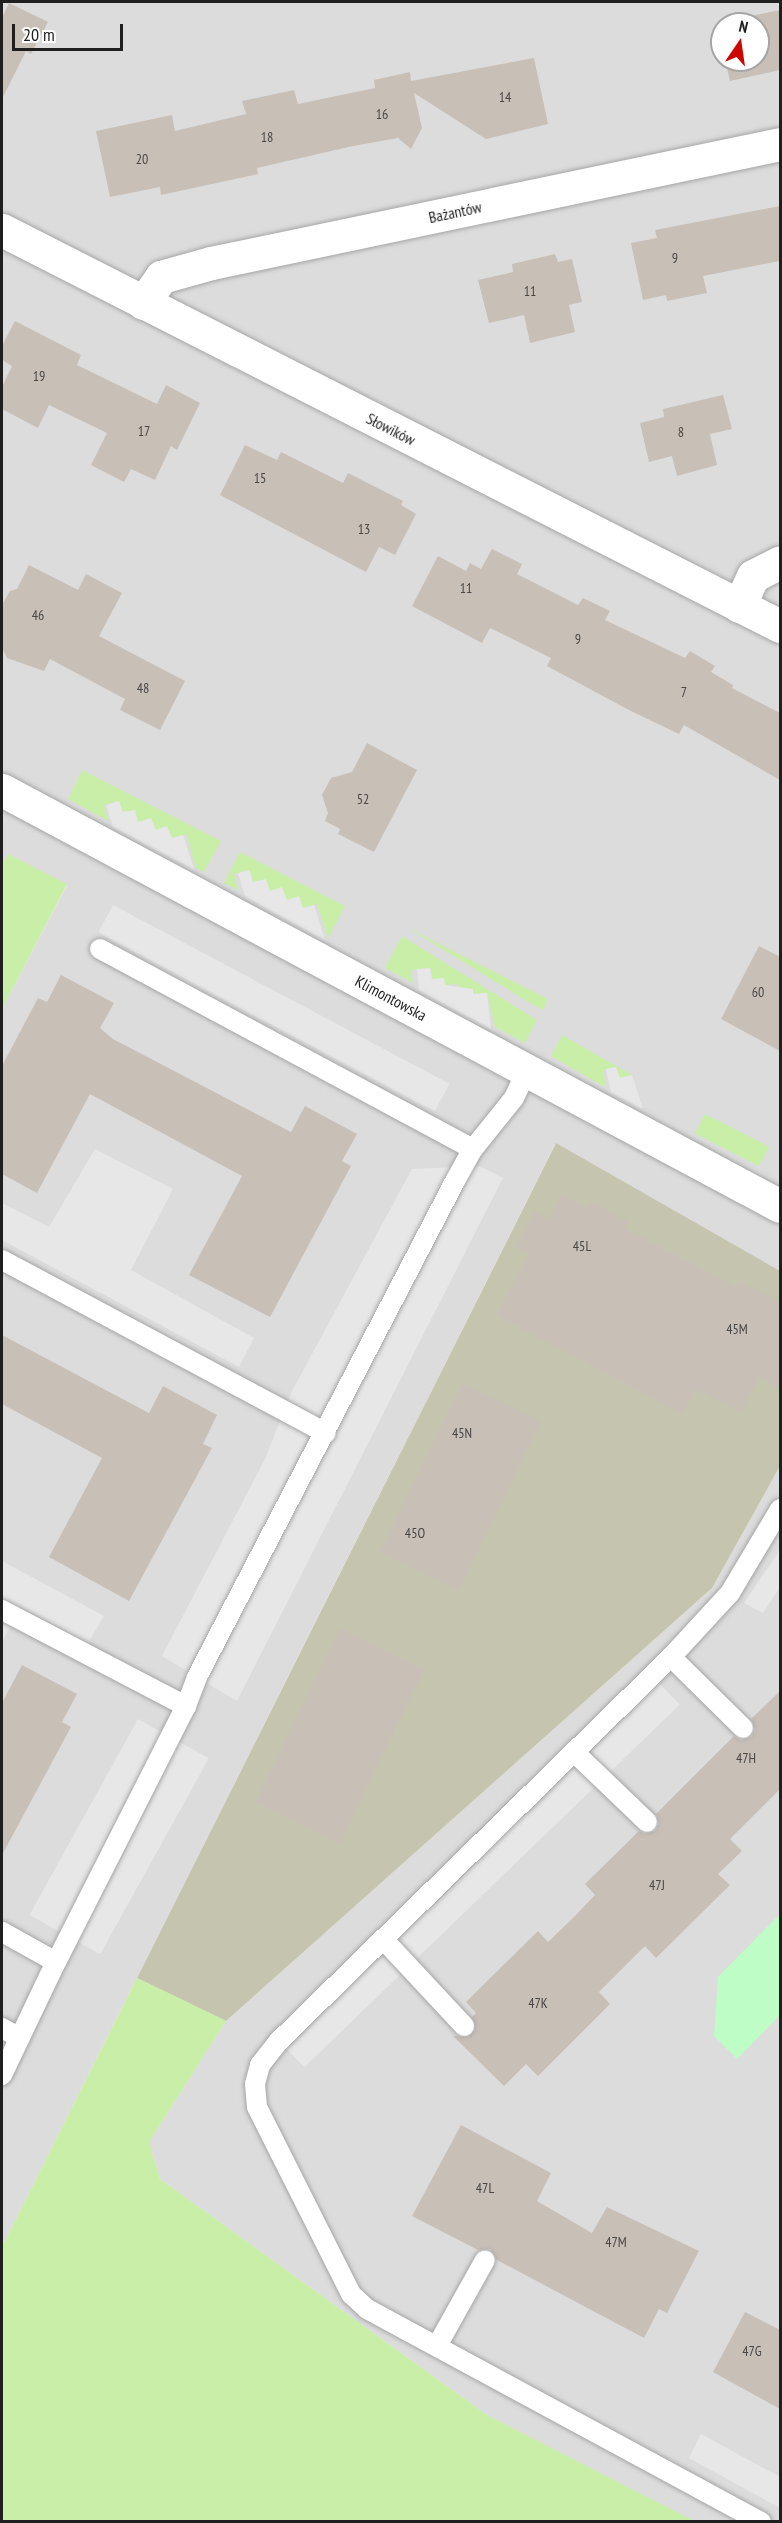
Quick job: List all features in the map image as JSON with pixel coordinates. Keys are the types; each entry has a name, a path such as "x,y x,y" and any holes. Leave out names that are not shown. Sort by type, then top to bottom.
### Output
{"street":[{"name":"Bażantów","path":"143,303 161,277 211,263 780,144"},
{"name":"Słowików","path":"2,230 780,626"},
{"path":"739,606 753,576 780,562"},
{"name":"Klimontowska","path":"2,790 780,1206"}],"lane":[{"path":"100,949 473,1149"},
{"path":"2,2075 10,2032 56,1962 186,1706 197,1677 473,1149 514,1098 526,1070"},
{"path":"2,1260 326,1433"},
{"path":"761,2522 367,2309 351,2294 257,2107 255,2085 260,2065 279,2041 671,1658 730,1593 780,1509"},
{"path":"2,1610 186,1706"},
{"path":"671,1658 743,1728"},
{"path":"574,1752 647,1822"},
{"path":"2,1932 56,1962"},
{"path":"383,1939 464,2026"},
{"path":"437,2346 485,2260"}],"shaded area":[{"path":"2,2 780,2 780,1271 555,1144 2,2247 2,1009 67,885 8,854 2,866"},
{"path":"119,801 123,812 135,810 138,822 151,818 156,830 167,826 172,838 183,835 194,869 113,827 106,805"},
{"path":"249,870 253,882 266,879 270,891 282,887 287,900 299,896 303,908 314,905 325,940 245,896 238,873"},
{"path":"113,905 449,1084 435,1111 98,932"},
{"path":"430,968 432,979 444,978 445,985 473,989 473,994 487,993 491,1029 419,990 417,969"},
{"path":"616,1067 620,1078 632,1075 643,1109 611,1092 606,1069"},
{"path":"556,1143 780,1271 780,1466 712,1588 226,2021 137,1978"},
{"path":"95,1149 173,1189 131,1270 254,1338 239,1367 2,1240 2,1203 49,1227"},
{"path":"479,1166 503,1178 237,1701 162,1656 265,1459 292,1391 412,1169"},
{"path":"780,1466 780,2521 690,2521 487,2415 160,2179 149,2142 226,2021 712,1588"},
{"path":"780,1550 780,1587 763,1613 744,1603"},
{"path":"2,1561 104,1616 88,1643 21,1607 2,1642"},
{"path":"659,1683 680,1705 304,2067 284,2046"},
{"path":"138,1719 209,1758 100,1954 29,1915"},
{"path":"701,2434 780,2477 780,2508 689,2458"}],"green space":[{"path":"82,770 221,841 204,872 196,868 186,834 172,838 138,822 123,813 119,801 104,805 108,821 68,799"},
{"path":"240,852 345,906 328,938 317,904 303,908 253,882 249,870 234,874 238,890 224,883"},
{"path":"8,854 67,884 2,1009 2,866"},
{"path":"408,928 548,999 543,1010 530,1003"},
{"path":"402,936 537,1020 525,1043 495,1027 487,993 473,994 459,990 458,984 445,985 432,979 430,968 411,970 413,983 385,968"},
{"path":"562,1035 632,1075 620,1078 616,1067 604,1070 605,1086 601,1085 551,1056"},
{"path":"705,1114 769,1147 759,1166 695,1134"},
{"path":"780,1914 780,2015 737,2059 714,2036 718,1977"},
{"path":"137,1978 226,2021 149,2142 160,2179 487,2415 694,2521 2,2521 2,2247"}],"building":[{"path":"9,3 48,22 31,54 26,51 2,99 2,18"},
{"path":"780,10 780,70 730,81 728,72 770,72 770,12"},
{"path":"534,58 548,124 486,139 414,93 422,128 411,149 398,138 257,168 258,174 161,195 160,187 110,197 96,131 172,115 175,131 246,114 242,101 294,90 298,104 375,88 374,80 410,72 411,81"},
{"path":"780,206 780,261 703,276 707,293 667,301 666,295 643,300 631,243 657,238 655,230"},
{"path":"555,254 558,262 572,259 582,302 569,305 575,332 530,343 524,315 489,323 478,280 513,272 512,264"},
{"path":"15,321 81,355 77,365 157,404 166,385 200,403 177,450 171,446 155,480 131,469 124,482 91,465 107,433 49,405 38,428 2,409 2,387 12,366 2,360 2,346"},
{"path":"723,395 732,429 710,434 717,465 677,476 672,456 649,462 640,423 664,417 663,409"},
{"path":"245,445 277,460 281,452 343,483 348,473 403,501 401,505 416,514 395,555 379,547 366,572 220,495"},
{"path":"492,549 522,564 517,574 578,605 583,598 610,611 605,620 685,658 690,651 715,666 711,672 733,685 732,688 780,713 780,780 684,725 679,734 629,710 547,666 551,658 490,628 482,643 412,606 438,556 466,571 470,563 481,569"},
{"path":"29,565 78,590 86,574 122,593 99,636 185,681 160,730 120,710 125,699 50,659 44,671 7,658 2,648 2,605 10,591 17,589"},
{"path":"367,743 417,770 374,852 338,834 340,829 325,821 328,813 322,795 331,778 352,772"},
{"path":"759,946 780,957 780,1051 721,1019"},
{"path":"61,975 114,1003 100,1028 113,1039 291,1132 305,1106 357,1134 342,1161 351,1166 270,1317 189,1275 242,1176 90,1094 37,1193 2,1174 2,1066 38,998 47,1002"},
{"path":"562,1194 587,1208 591,1201 628,1222 625,1228 736,1287 739,1281 780,1302 780,1389 759,1378 741,1412 696,1389 682,1414 496,1315 529,1254 516,1247 534,1211 549,1219"},
{"path":"2,1335 149,1413 163,1386 217,1415 203,1444 212,1448 129,1601 49,1557 102,1458 2,1404"},
{"path":"462,1383 541,1422 459,1591 380,1552"},
{"path":"340,1628 424,1669 339,1844 255,1802"},
{"path":"22,1665 77,1694 62,1722 71,1727 2,1855 2,1703"},
{"path":"780,1691 780,1789 730,1839 742,1851 718,1874 730,1885 656,1958 645,1946 599,1992 610,2004 538,2076 526,2064 504,2086 453,2036 467,2037 475,2030 472,2017 476,2013 466,2002 538,1931 548,1942 573,1918 595,1895 585,1884 639,1831 645,1834 655,1831 659,1824 656,1814 734,1736 741,1740 751,1737 755,1730 751,1719"},
{"path":"461,2125 551,2173 537,2201 592,2233 607,2207 699,2251 667,2313 659,2309 644,2338 497,2260 490,2249 478,2250 412,2216"},
{"path":"745,2312 780,2330 780,2409 713,2372"}]}
